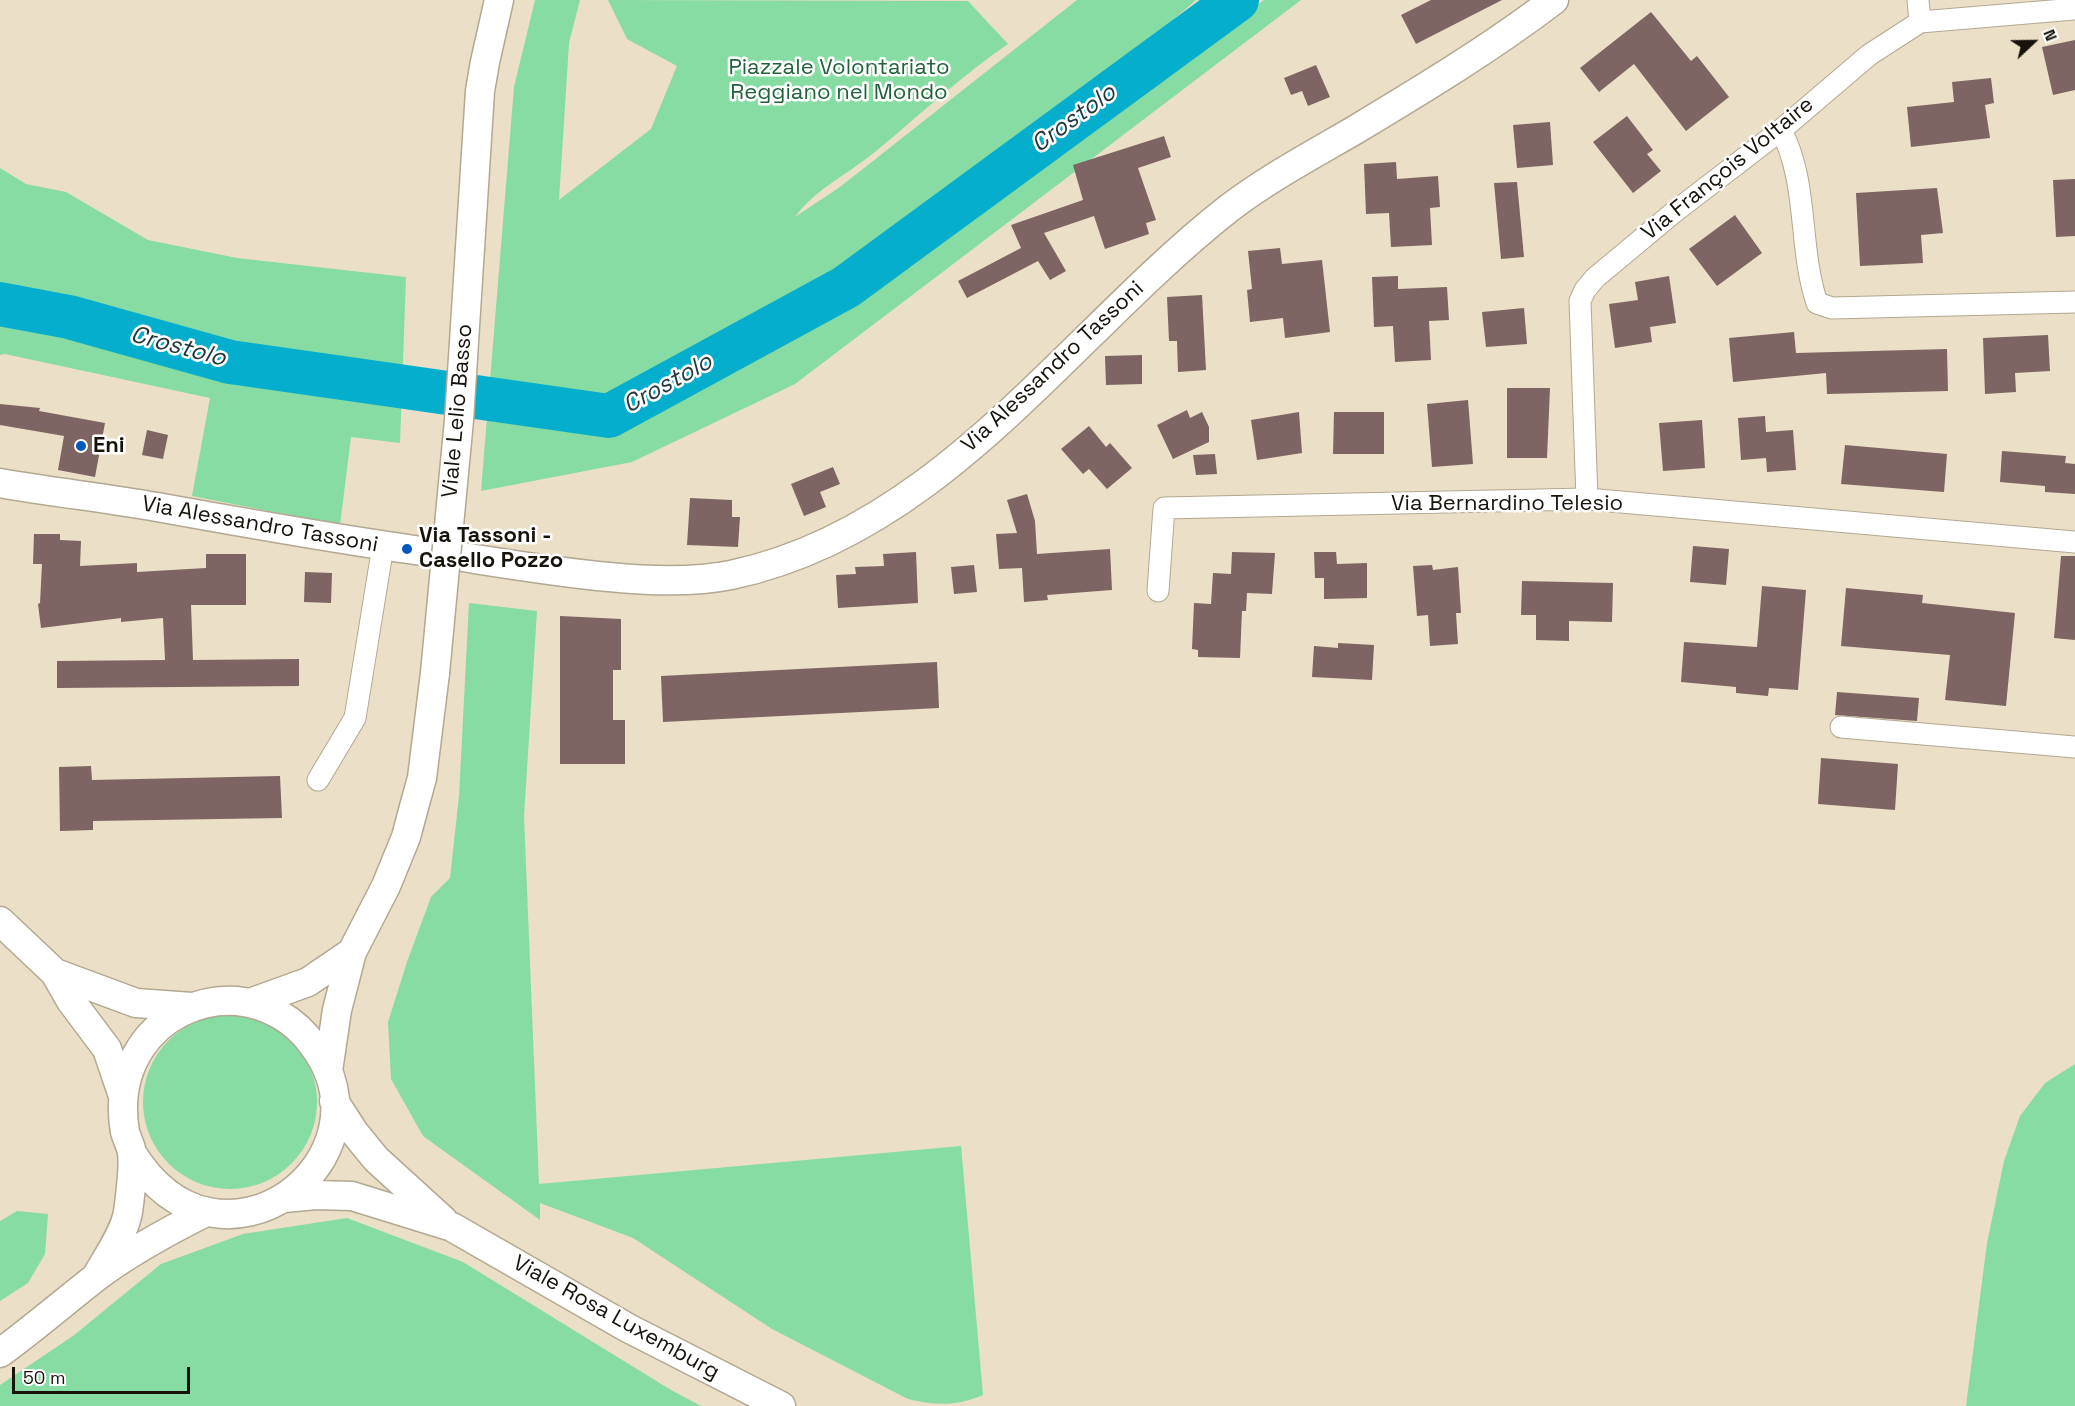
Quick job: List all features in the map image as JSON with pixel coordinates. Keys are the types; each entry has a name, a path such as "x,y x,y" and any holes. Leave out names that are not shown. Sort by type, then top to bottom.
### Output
{"street":[{"name":"Viale Lelio Basso","path":"328,1071 337,1010 352,952 386,885 406,837 422,778 435,673 459,420 480,90 499,0"},
{"name":"Via Alessandro Tassoni","path":"0,483 547,571 664,581 730,575 795,556 832,540 898,503 985,434 1027,398 1146,281 1230,208 1278,176 1463,64 1554,0"},
{"path":"1918,0 1920,22"},
{"name":"Via François Voltaire","path":"1587,499 1580,301 1584,290 1595,278 1673,213 1781,130 1869,55 1920,22 2075,9"},
{"path":"1781,130 1791,150 1797,173 1806,252 1812,290 1817,303 1832,308 2075,302"},
{"name":"Via Bernardino Telesio","path":"1158,591 1164,508 1587,499 2075,542"},
{"path":"318,780 355,718 383,546"},
{"path":"1841,727 2075,747"},
{"path":"0,921 56,973 71,1001 107,1049 123,1096"},
{"name":"Viale Lelio Basso","path":"250,1003 308,982 352,952"},
{"path":"56,973 136,1003 193,1007 221,1001 250,1003 290,1020 306,1035 319,1052 328,1071 334,1101 334,1120 330,1139 313,1173 299,1187 284,1198 254,1211 206,1212 179,1201 155,1184 143,1170 132,1153 126,1135 123,1096 126,1079 140,1048 164,1023 193,1007"},
{"name":"Viale Rosa Luxemburg","path":"334,1101 354,1132 376,1159 452,1227 628,1328 781,1406"},
{"path":"96,1277 128,1215 132,1153"},
{"name":"Viale Rosa Luxemburg","path":"284,1198 316,1195 352,1196 452,1227"},
{"path":"0,1353 54,1313 96,1277 157,1237 206,1212"}],"green space":[{"name":"Piazzale Volontariato Reggiano nel Mondo","path":"535,0 580,0 569,43 559,200 651,129 677,66 627,39 608,0 968,1 1008,44 957,82 866,159 812,198 795,217 840,187 1077,0 1196,0 1130,57 890,241 911,267 1264,0 1301,0 795,384 632,462 481,491 514,87"},
{"path":"0,168 26,184 66,192 148,240 237,258 406,277 400,443 351,437 340,525 192,496 210,398 5,354 0,355"},
{"path":"469,603 537,611 524,816 539,1184 961,1146 983,1395 946,1404 908,1399 772,1329 633,1238 540,1203 540,1220 423,1136 391,1079 388,1022 431,897 450,878 459,796"},
{"path":"230,1015 263,1022 278,1030 291,1041 302,1054 310,1069 317,1102 310,1135 302,1150 291,1163 278,1174 263,1182 230,1189 197,1182 182,1174 169,1163 158,1150 150,1135 143,1102 150,1069 158,1054 169,1041 182,1030 197,1022"},
{"path":"2075,1064 2075,1406 1966,1406 1987,1243 2004,1161 2020,1116 2045,1083"},
{"path":"17,1211 48,1214 45,1254 28,1283 0,1301 0,1221"},
{"path":"347,1218 463,1262 671,1390 701,1406 0,1406 0,1385 73,1336 161,1264 243,1234"}],"building":[{"path":"1431,0 1502,0 1416,44 1401,15"},
{"path":"1651,12 1691,61 1697,56 1729,97 1686,131 1634,64 1599,92 1580,68"},
{"path":"2075,40 2075,90 2053,95 2042,47"},
{"path":"1316,65 1330,97 1308,106 1302,91 1291,95 1284,78"},
{"path":"1991,78 1994,103 1985,105 1990,138 1911,147 1907,107 1954,102 1952,82"},
{"path":"1627,116 1653,150 1647,154 1661,171 1633,193 1593,142"},
{"path":"1550,122 1553,165 1517,168 1513,125"},
{"path":"1164,136 1171,157 1138,168 1156,220 1146,223 1149,234 1105,249 1094,216 1044,233 1066,271 1050,280 1038,261 967,298 958,281 1021,248 1011,225 1083,200 1073,165"},
{"path":"1396,162 1397,179 1438,176 1440,207 1430,208 1432,245 1391,247 1389,213 1366,214 1364,164"},
{"path":"2075,179 2075,236 2056,237 2053,180"},
{"path":"1517,182 1524,257 1501,259 1494,183"},
{"path":"1937,188 1943,233 1921,235 1923,263 1860,266 1856,193"},
{"path":"1735,215 1762,253 1717,286 1689,249"},
{"path":"1280,248 1282,264 1322,260 1330,332 1285,338 1283,318 1250,322 1247,290 1252,289 1248,251"},
{"path":"1398,276 1398,289 1447,287 1449,320 1429,321 1431,360 1395,362 1393,326 1374,327 1372,277"},
{"path":"1669,276 1676,323 1650,327 1652,342 1615,348 1609,304 1638,300 1635,282"},
{"path":"1202,295 1206,370 1178,372 1177,341 1169,341 1167,297"},
{"path":"1524,308 1527,344 1486,347 1482,312"},
{"path":"1794,332 1796,353 1947,349 1948,391 1827,394 1826,373 1733,382 1729,338"},
{"path":"2048,335 2050,371 2015,373 2016,392 1985,394 1983,338"},
{"path":"1142,355 1142,384 1106,385 1105,356"},
{"path":"1507,388 1550,388 1547,458 1507,458"},
{"path":"1468,400 1473,464 1432,467 1427,404"},
{"path":"0,404 40,408 39,411 105,423 95,477 58,470 64,436 0,425"},
{"path":"1187,410 1190,418 1202,412 1209,427 1209,442 1173,459 1157,425"},
{"path":"1299,412 1302,453 1257,460 1251,420"},
{"path":"1334,412 1384,412 1384,454 1333,454"},
{"path":"1765,416 1766,432 1793,430 1796,470 1767,472 1766,458 1741,460 1738,418"},
{"path":"1702,420 1705,468 1663,471 1659,423"},
{"path":"1089,426 1106,447 1110,443 1132,468 1107,489 1089,469 1083,474 1061,449"},
{"path":"147,430 168,435 163,459 142,455"},
{"path":"1845,445 1947,454 1944,492 1841,484"},
{"path":"2002,451 2066,456 2065,463 2075,464 2075,494 2045,492 2045,486 2000,482"},
{"path":"1215,454 1217,474 1196,475 1193,455"},
{"path":"833,467 840,484 820,492 826,507 804,516 791,484"},
{"path":"1027,494 1035,521 1037,554 1110,549 1112,590 1047,595 1048,600 1024,602 1022,568 999,569 996,534 1017,533 1007,500"},
{"path":"690,498 732,500 732,517 740,517 738,547 687,545"},
{"path":"34,534 60,534 60,540 81,541 80,566 137,563 137,572 206,568 206,554 246,554 246,605 191,605 193,660 299,659 299,686 57,688 57,661 165,660 163,618 121,622 121,618 41,628 38,604 40,603 42,564 33,564"},
{"path":"1693,546 1729,549 1726,585 1690,582"},
{"path":"916,552 918,603 838,608 836,575 856,574 855,567 884,566 883,554"},
{"path":"1232,552 1275,553 1272,594 1247,593 1246,611 1242,611 1240,658 1198,657 1198,650 1192,649 1194,603 1211,604 1213,573 1231,574"},
{"path":"1314,552 1336,552 1337,564 1367,563 1367,598 1324,599 1324,578 1315,578"},
{"path":"2061,556 2075,556 2075,640 2054,638"},
{"path":"974,565 977,592 954,594 951,567"},
{"path":"1432,565 1433,570 1458,567 1461,613 1456,613 1458,644 1430,646 1428,615 1417,616 1413,566"},
{"path":"305,572 332,573 331,603 304,602"},
{"path":"1522,581 1613,583 1612,622 1569,621 1569,641 1536,640 1536,615 1521,615"},
{"path":"1762,586 1806,590 1798,690 1769,688 1768,696 1736,693 1736,687 1681,682 1684,642 1757,647"},
{"path":"1846,588 1923,595 1922,603 2015,613 2006,706 1945,700 1950,655 1841,646"},
{"path":"560,616 621,619 621,670 613,670 613,720 625,720 625,764 560,764"},
{"path":"1338,643 1374,645 1372,680 1312,677 1314,646 1338,648"},
{"path":"937,662 939,708 663,722 661,676"},
{"path":"1837,692 1919,698 1917,721 1835,715"},
{"path":"1821,758 1898,764 1895,810 1818,804"},
{"path":"91,766 92,780 280,776 282,818 93,821 93,830 60,831 59,767"}],"waterway":[{"name":"Crostolo","path":"0,304 69,317 230,362 609,416 846,287 1237,0"}],"place":[{"name":"Eni","path":"81,446"},
{"name":"Via Tassoni - Casello Pozzo","path":"407,549"}]}
